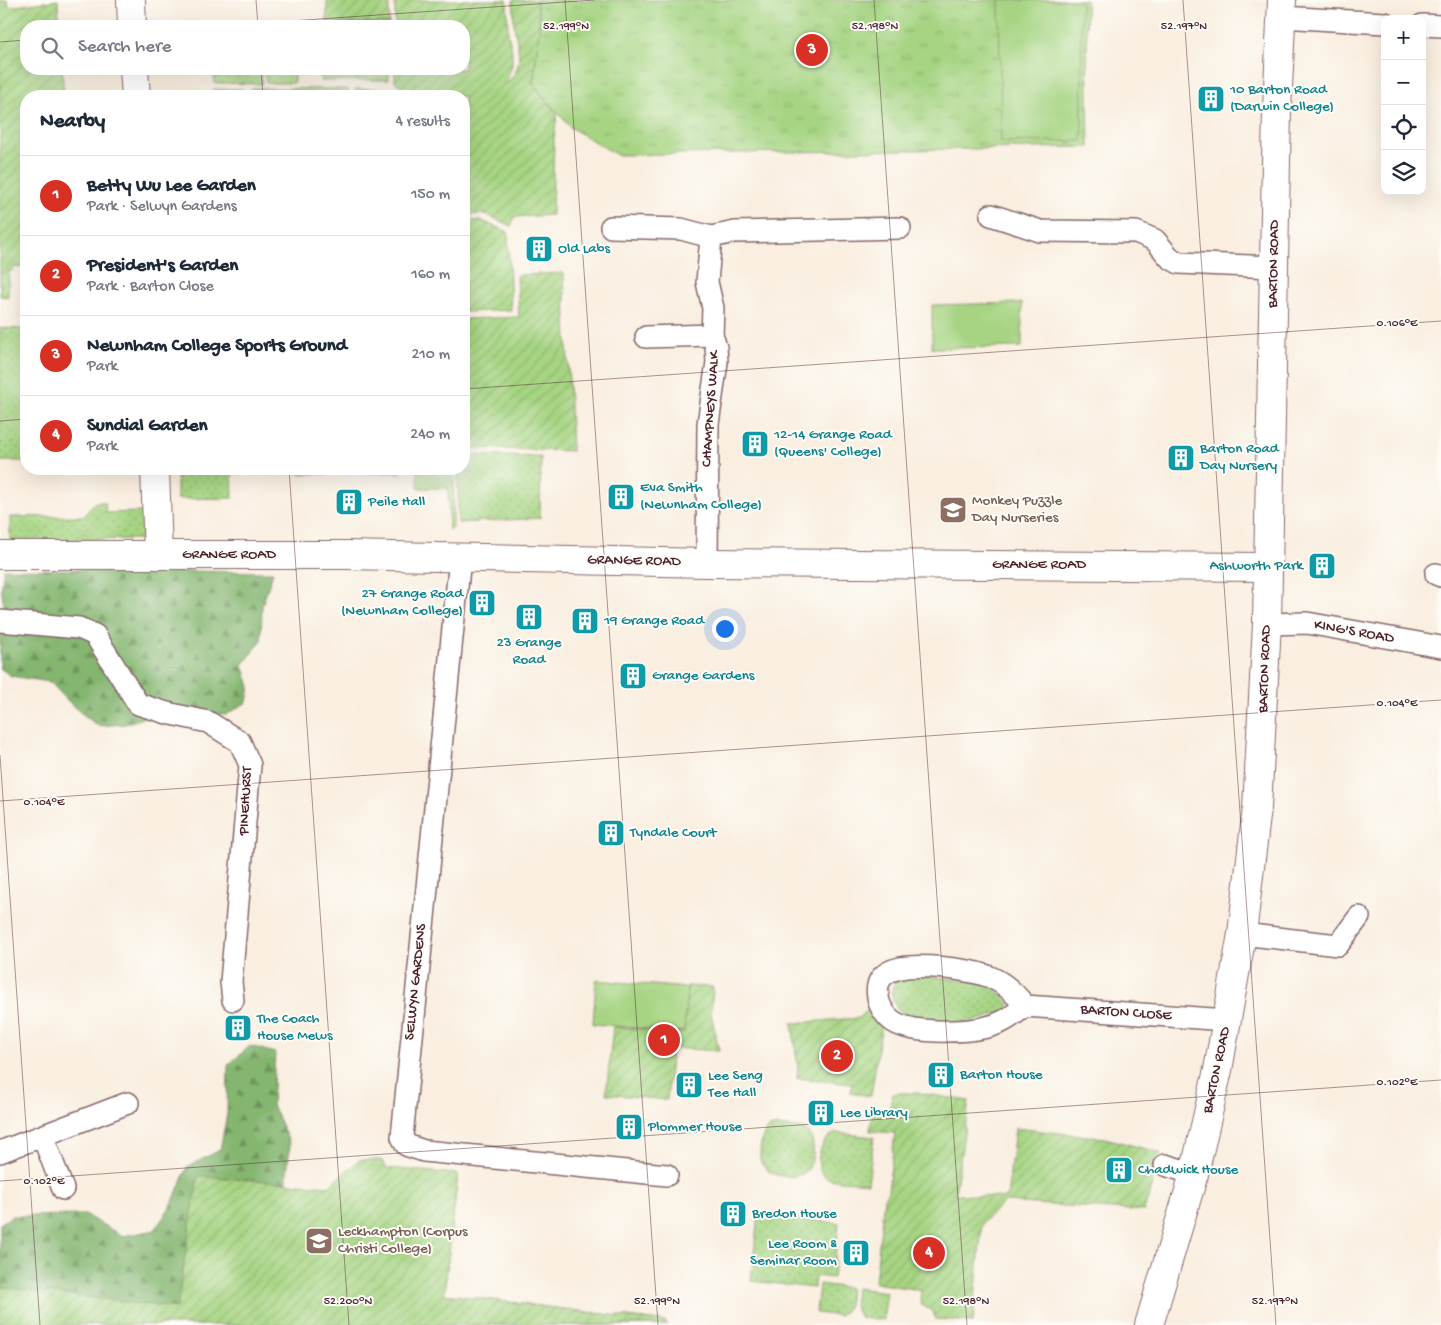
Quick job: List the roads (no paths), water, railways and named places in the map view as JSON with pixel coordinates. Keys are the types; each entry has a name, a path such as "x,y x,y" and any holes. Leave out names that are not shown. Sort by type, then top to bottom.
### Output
{"street":[{"path":"131,0 132,20"},
{"path":"1282,9 1381,22"},
{"name":"BARTON ROAD","path":"1149,1325 1194,1174 1227,1020 1242,934 1257,808 1267,624 1274,268 1282,9"},
{"path":"1426,25 1441,26"},
{"path":"134,75 136,90"},
{"path":"991,215 1040,231 1136,232 1155,240 1170,258 1179,263 1274,268"},
{"path":"611,227 674,228 711,237 735,232 900,228"},
{"name":"CHAMPNEYS WALK","path":"706,563 708,424 717,362 716,347 712,335 713,308 707,282 711,237"},
{"path":"646,337 712,335"},
{"path":"154,475 158,555"},
{"name":"GRANGE ROAD","path":"0,555 1268,567"},
{"name":"SELWYN GARDENS","path":"460,558 402,1136 406,1145 424,1152 666,1175"},
{"name":"PINEHURST","path":"0,621 80,628 95,634 138,704 208,722 240,742 250,765 231,982 233,1000"},
{"name":"KING'S ROAD","path":"1267,624 1307,623 1441,647"},
{"path":"1242,934 1338,945 1359,917"},
{"path":"919,965 991,976 1011,989 1025,1006 999,1024 956,1031 919,1029 894,1022 884,1013 878,1002 878,984 884,976 895,969 919,965"},
{"name":"BARTON CLOSE","path":"1025,1006 1227,1020"},
{"path":"0,1152 128,1103"},
{"path":"43,1137 63,1189"},
{"path":"1165,1165 1194,1174"}],"place":[{"name":"Newnham College Sports Ground","path":"812,50"},
{"name":"10 Barton Road (Darwin College)","path":"1211,99"},
{"name":"Old Labs","path":"539,249"},
{"name":"12-14 Grange Road (Queens' College)","path":"755,444"},
{"name":"Barton Road Day Nursery","path":"1181,458"},
{"name":"Eva Smith (Newnham College)","path":"621,497"},
{"name":"Peile Hall","path":"349,502"},
{"name":"Monkey Puzzle Day Nurseries","path":"953,510"},
{"name":"Ashworth Park","path":"1322,566"},
{"name":"27 Grange Road (Newnham College)","path":"482,603"},
{"name":"23 Grange Road","path":"529,617"},
{"name":"19 Grange Road","path":"585,621"},
{"name":"Grange Gardens","path":"633,676"},
{"name":"Tyndale Court","path":"611,833"},
{"name":"The Coach House Mews","path":"238,1028"},
{"name":"Betty Wu Lee Garden","path":"664,1040"},
{"name":"President's Garden","path":"837,1056"},
{"name":"Barton House","path":"941,1075"},
{"name":"Lee Seng Tee Hall","path":"689,1085"},
{"name":"Lee Library","path":"821,1113"},
{"name":"Plommer House","path":"629,1127"},
{"name":"Chadwick House","path":"1119,1170"},
{"name":"Bredon House","path":"733,1214"},
{"name":"Leckhampton (Corpus Christi College)","path":"319,1241"},
{"name":"Lee Room & Seminar Room","path":"856,1253"},
{"name":"Sundial Garden","path":"929,1253"}]}
